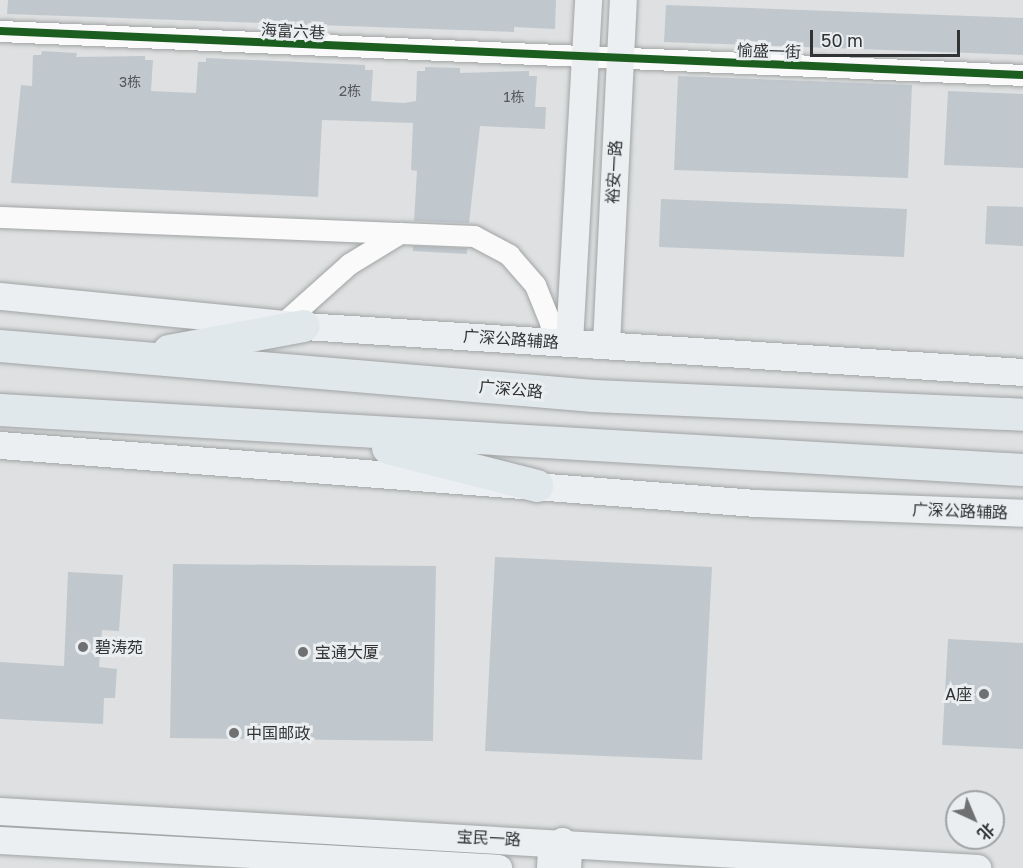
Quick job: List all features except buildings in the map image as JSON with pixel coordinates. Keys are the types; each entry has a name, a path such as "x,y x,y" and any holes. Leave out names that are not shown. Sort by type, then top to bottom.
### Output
{"highway":[{"path":"126,359 293,325"},
{"name":"广深公路","path":"0,346 126,359 594,396 1023,415"},
{"path":"0,410 1023,470"},
{"path":"320,430 537,486"}],"main road":[{"path":"561,342 588,0"},
{"name":"裕安一路","path":"606,344 623,0"},
{"name":"广深公路辅路","path":"0,296 293,325 1023,372"},
{"name":"广深公路辅路","path":"0,445 756,503 1023,513"},
{"name":"宝民一路","path":"0,811 977,868"},
{"name":"宝民一路","path":"0,840 330,862 498,868"},
{"path":"550,868 551,850 562,842 568,850 567,868"}],"street":[{"name":"海富六巷","path":"0,31 585,57"},
{"name":"愉盛一街","path":"585,57 1023,75"},
{"path":"0,217 474,236 509,255 535,285 561,342"},
{"path":"293,325 326,283 400,233"}],"cycle path":[{"path":"0,31 1023,75"}],"place":[{"name":"碧涛苑","path":"83,647"},
{"name":"宝通大厦","path":"303,652"},
{"name":"A座","path":"984,694"},
{"name":"中国邮政","path":"234,733"}]}
